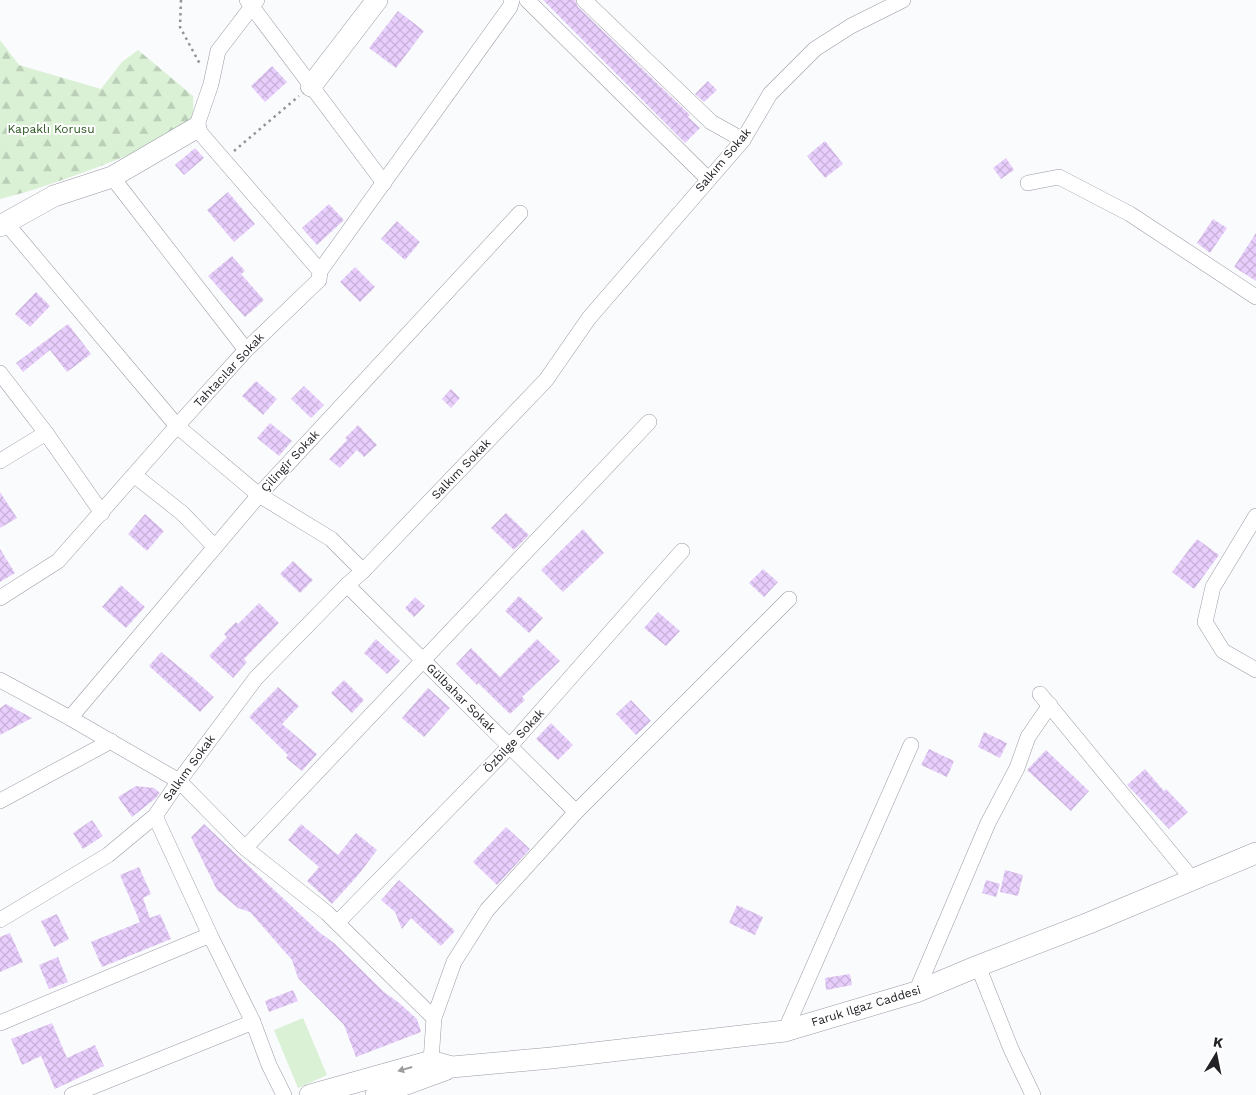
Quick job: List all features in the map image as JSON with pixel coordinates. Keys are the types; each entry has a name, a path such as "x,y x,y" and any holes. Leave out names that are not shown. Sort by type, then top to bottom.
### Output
{"street":[{"path":"311,86 377,0"},
{"name":"Tahtacılar Sokak","path":"0,598 58,561 246,350 318,280 320,271 510,6 512,0"},
{"path":"526,0 708,179"},
{"path":"584,0 711,122 743,140"},
{"name":"Salkım Sokak","path":"0,920 108,855 156,816 179,781 256,678 363,571 546,380 589,318 743,140 770,94 815,49 851,26 903,0"},
{"path":"363,571 331,539 259,495 177,426 3,225 54,196 112,177 196,128 218,51 252,2 311,86 384,182"},
{"path":"196,128 320,271"},
{"path":"112,177 246,350"},
{"path":"1028,183 1059,177 1130,214 1256,297"},
{"name":"Çilingir Sokak","path":"70,718 259,495 520,213"},
{"path":"0,373 46,433 102,513"},
{"path":"245,848 649,422"},
{"path":"0,461 46,433"},
{"path":"134,475 182,513 215,547"},
{"path":"1256,516 1213,587 1205,622 1223,651 1256,670"},
{"name":"Özbilge Sokak","path":"337,923 510,746 682,551"},
{"name":"Gülbahar Sokak","path":"347,585 576,812"},
{"path":"431,1062 434,1018 454,962 487,910 576,812 789,599"},
{"path":"3,686 70,718 179,781 245,848 327,913 434,1018"},
{"path":"916,992 988,823 1017,768 1028,737 1045,700 1193,880"},
{"path":"0,801 111,742"},
{"path":"785,1031 911,745"},
{"path":"156,816 210,935 253,1022 269,1065 284,1095"},
{"name":"Faruk Ilgaz Caddesi","path":"376,1095 452,1067 560,1057 785,1031 916,992 1089,923 1256,853"},
{"path":"0,1022 210,935"},
{"path":"978,966 1011,1049 1034,1095"},
{"path":"72,1095 253,1022"},
{"name":"Faruk Ilgaz Caddesi","path":"310,1095 431,1062 452,1067"}],"path":[{"path":"180,0 180,27 210,84"},
{"path":"224,160 311,86"}],"green space":[{"name":"Kapaklı Korusu","path":"0,40 19,65 101,89 122,62 138,50 193,96 194,130 73,176 0,199"},
{"path":"303,1018 327,1075 298,1088 274,1030"}],"building":[{"path":"543,0 575,0 578,7 690,115 688,117 700,128 685,143"},
{"path":"398,11 424,31 396,68 369,48"},
{"path":"272,66 287,82 265,102 251,86"},
{"path":"708,81 717,90 704,102 695,94"},
{"path":"825,141 843,164 825,178 807,156"},
{"path":"195,148 204,158 184,175 175,165"},
{"path":"1006,158 1014,170 1001,179 993,168"},
{"path":"228,192 255,224 234,242 207,210"},
{"path":"329,204 344,220 317,245 302,228"},
{"path":"1213,219 1227,228 1210,253 1197,243"},
{"path":"397,221 420,242 405,260 381,239"},
{"path":"1256,233 1256,281 1234,267"},
{"path":"232,256 245,271 241,274 264,300 245,317 208,276"},
{"path":"355,267 375,287 360,302 340,282"},
{"path":"36,292 50,306 30,327 15,314"},
{"path":"68,324 91,354 67,372 50,350 23,372 16,363"},
{"path":"256,381 277,399 263,415 242,396"},
{"path":"304,386 324,405 311,418 291,399"},
{"path":"451,389 460,398 451,408 442,399"},
{"path":"270,423 292,441 279,456 257,438"},
{"path":"358,425 377,445 364,457 357,450 340,468 329,459"},
{"path":"0,492 17,518 0,528"},
{"path":"506,513 529,535 514,550 491,528"},
{"path":"145,514 164,531 147,551 128,534"},
{"path":"583,529 604,553 563,592 541,570"},
{"path":"1197,539 1219,555 1194,589 1172,572"},
{"path":"0,549 15,573 0,582"},
{"path":"293,561 313,580 300,593 280,574"},
{"path":"763,569 778,582 764,597 749,583"},
{"path":"121,585 145,607 126,628 102,607"},
{"path":"519,596 543,618 529,633 505,611"},
{"path":"415,597 425,606 414,617 405,608"},
{"path":"259,603 279,623 244,659 247,662 233,678 209,656 227,637 224,634 236,622 238,624"},
{"path":"658,612 680,631 666,646 644,628"},
{"path":"376,639 400,661 387,674 364,653"},
{"path":"537,639 560,661 522,697 525,700 510,714 456,664 471,648 500,677"},
{"path":"161,652 214,697 200,712 149,666"},
{"path":"344,680 364,700 352,713 331,693"},
{"path":"278,687 299,706 282,724 317,754 302,771 286,758 288,755 249,717"},
{"path":"428,688 450,708 424,737 402,718"},
{"path":"631,700 651,721 636,735 616,714"},
{"path":"6,704 32,718 0,735 0,708"},
{"path":"551,723 573,745 558,760 536,739"},
{"path":"984,732 1007,743 1000,758 978,747"},
{"path":"929,749 954,761 947,777 921,765"},
{"path":"1046,750 1089,791 1071,811 1027,770"},
{"path":"1145,769 1164,791 1166,789 1188,812 1169,829 1127,785"},
{"path":"136,786 154,788 160,793 132,817 118,797"},
{"path":"92,820 103,836 83,849 73,833"},
{"path":"204,824 319,932 334,943 384,992 417,1019 421,1032 356,1057 344,1025 298,978 292,960 250,912 238,908 217,890 191,837"},
{"path":"301,824 338,855 356,833 377,850 359,874 332,904 307,881 319,867 288,840"},
{"path":"506,827 530,849 497,885 473,862"},
{"path":"139,867 151,894 143,898 150,918 160,914 171,939 102,967 91,942 140,922 120,875"},
{"path":"1005,870 1023,875 1018,896 1000,892"},
{"path":"399,880 455,931 441,946 411,918 402,929 395,912 381,900"},
{"path":"986,880 1000,884 996,897 982,893"},
{"path":"737,905 763,917 755,935 729,923"},
{"path":"57,914 69,939 54,947 41,921"},
{"path":"10,933 23,962 0,972 0,937"},
{"path":"58,957 68,982 49,989 39,965"},
{"path":"850,974 852,985 826,990 825,978"},
{"path":"293,990 298,1001 269,1012 265,1001"},
{"path":"52,1023 67,1058 95,1045 104,1066 55,1089 41,1056 22,1065 11,1039"}]}
